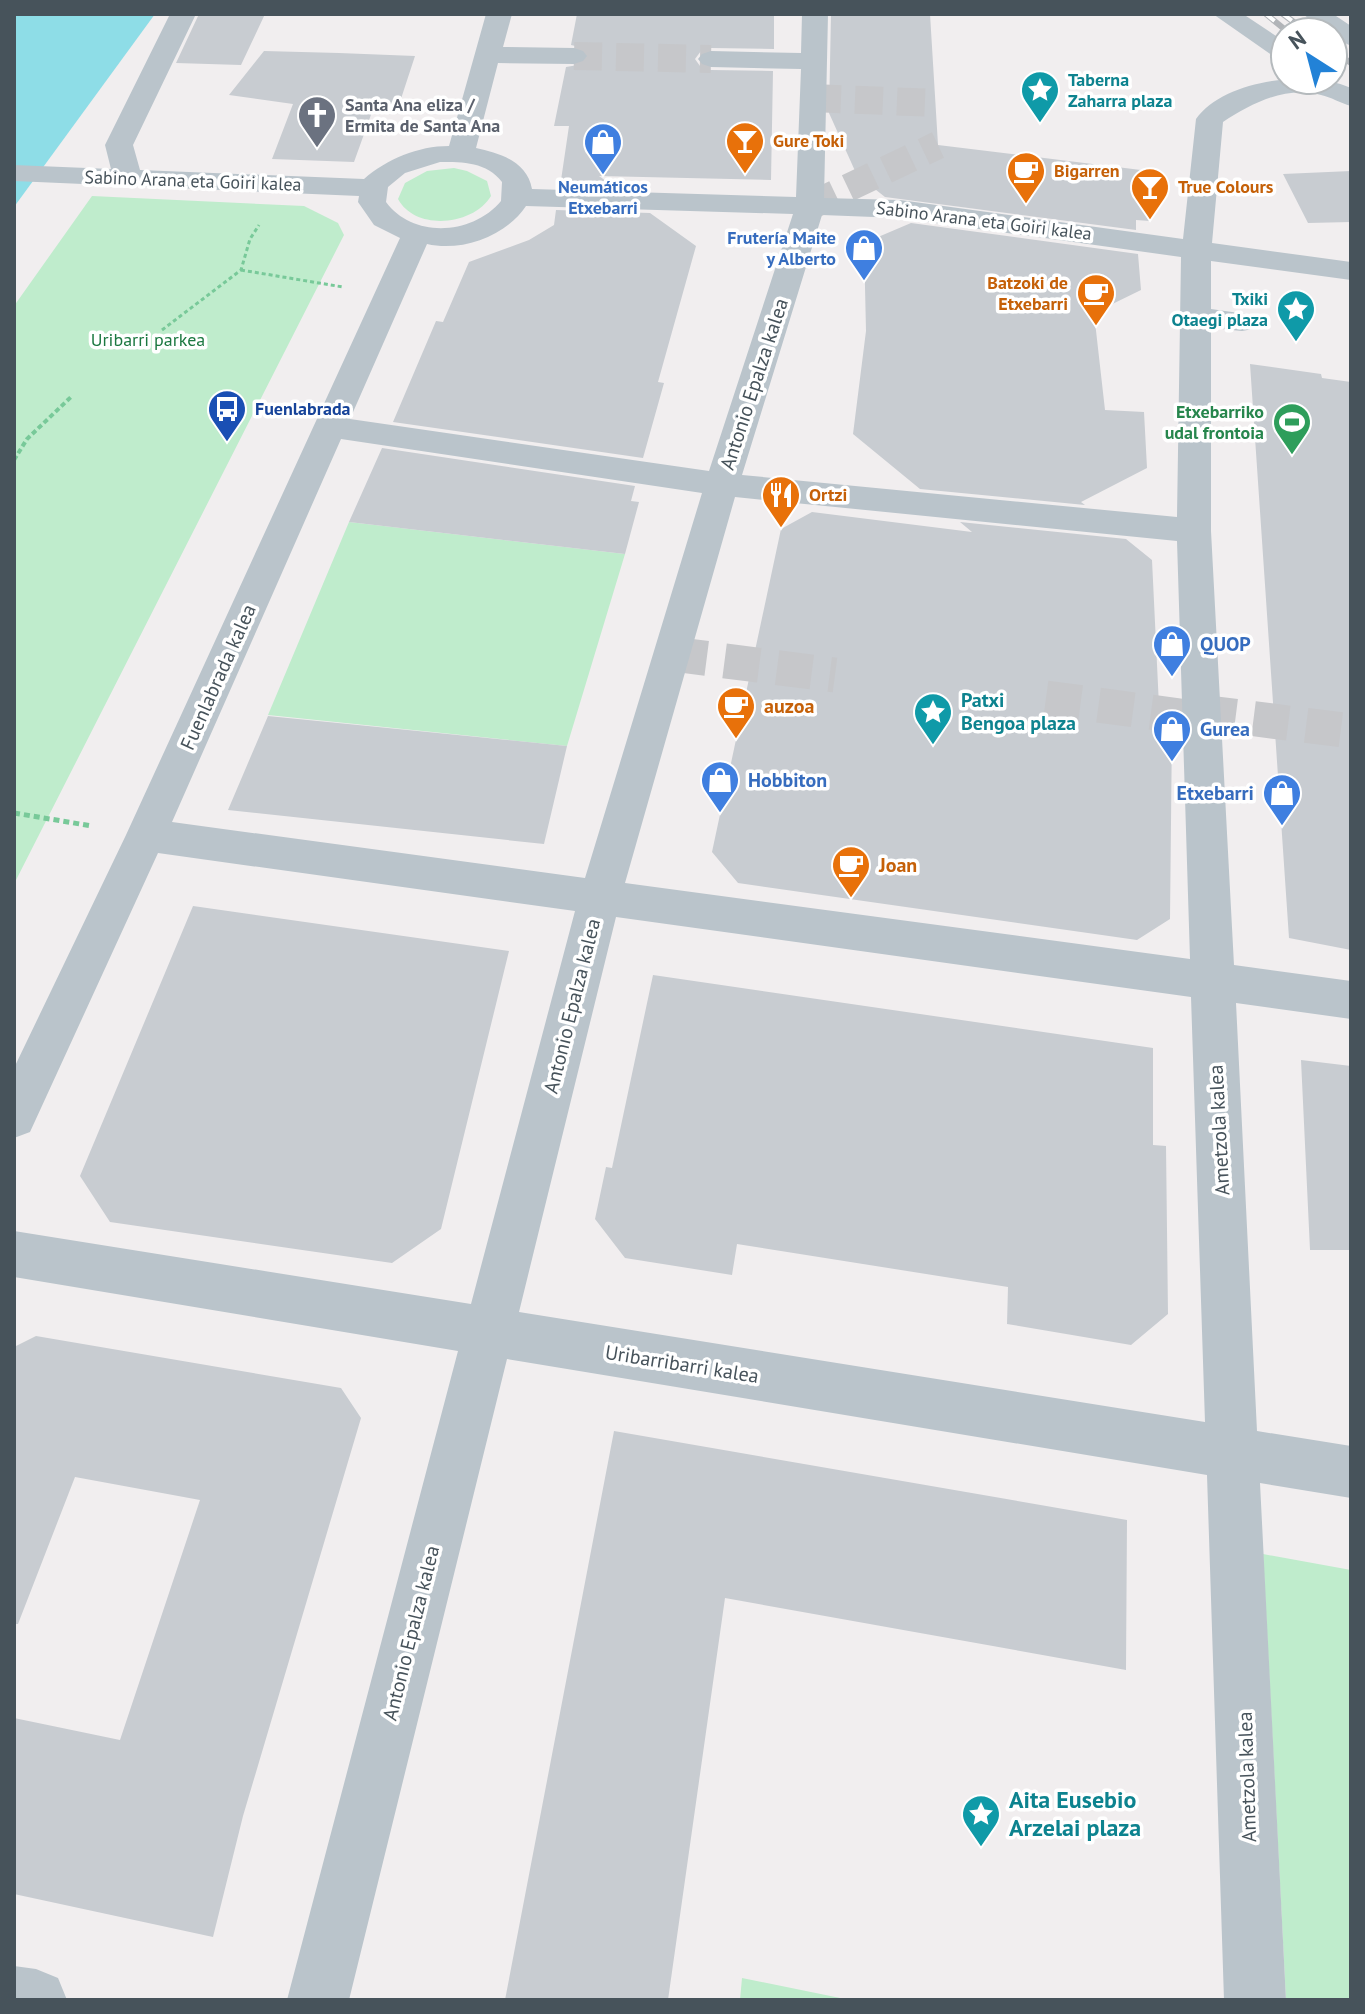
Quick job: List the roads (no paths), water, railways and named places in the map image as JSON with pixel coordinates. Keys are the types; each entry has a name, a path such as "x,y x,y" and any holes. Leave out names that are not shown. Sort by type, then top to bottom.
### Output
{"street":[{"path":"128,179 119,145 183,14"},
{"path":"460,154 499,14"},
{"name":"Antonio Epalza kalea","path":"318,2000 599,899 722,484 810,206 815,14"},
{"path":"1226,14 1269,42"},
{"path":"1316,14 1351,38"},
{"path":"488,55 574,56"},
{"path":"711,59 814,61"},
{"name":"Ametzola kalea","path":"1255,2000 1194,531 1196,254 1210,119 1236,99 1269,87"},
{"path":"460,154 498,163 511,173 518,185 518,197 510,212 493,224 469,233 442,237 416,235 393,228 378,216 370,203 373,188 389,171 416,158 460,154"},
{"name":"Sabino Arana eta Goiri kalea","path":"14,173 373,188"},
{"name":"Sabino Arana eta Goiri kalea","path":"518,197 900,209 1196,254 1351,271"},
{"name":"Fuenlabrada kalea","path":"14,1117 146,835 416,235"},
{"path":"1196,317 1242,322"},
{"path":"330,427 722,484 1194,531"},
{"path":"146,835 1351,1000"},
{"name":"Uribarribarri kalea","path":"14,1254 1351,1472"},
{"path":"14,1997 36,2000"}],"water":[{"path":"14,14 155,14 14,207"}],"tunnel":[{"path":"574,56 711,59"},
{"path":"813,98 936,103"},
{"path":"810,206 938,145"},
{"path":"672,654 835,675"},
{"path":"1046,698 1202,719"},
{"path":"1201,712 1351,731"}],"place":[{"name":"Taberna Zaharra plaza","path":"1040,124"},
{"name":"Santa Ana eliza / Ermita de Santa Ana","path":"317,149"},
{"name":"Gure Toki","path":"745,175"},
{"name":"Neumáticos Etxebarri","path":"603,176"},
{"name":"Bigarren","path":"1026,205"},
{"name":"True Colours","path":"1150,221"},
{"name":"Frutería Maite y Alberto","path":"864,282"},
{"name":"Batzoki de Etxebarri","path":"1096,327"},
{"name":"Txiki Otaegi plaza","path":"1296,343"},
{"name":"Fuenlabrada","path":"227,443"},
{"name":"Etxebarriko udal frontoia","path":"1292,456"},
{"name":"Ortzi","path":"781,529"},
{"name":"QUOP","path":"1172,678"},
{"name":"auzoa","path":"736,740"},
{"name":"Patxi Bengoa plaza","path":"933,746"},
{"name":"Gurea","path":"1172,763"},
{"name":"Hobbiton","path":"720,814"},
{"name":"Etxebarri","path":"1282,827"},
{"name":"Joan","path":"851,899"},
{"name":"Aita Eusebio Arzelai plaza","path":"981,1848"}],"park label":[{"name":"Uribarri parkea","path":"148,340"}]}
